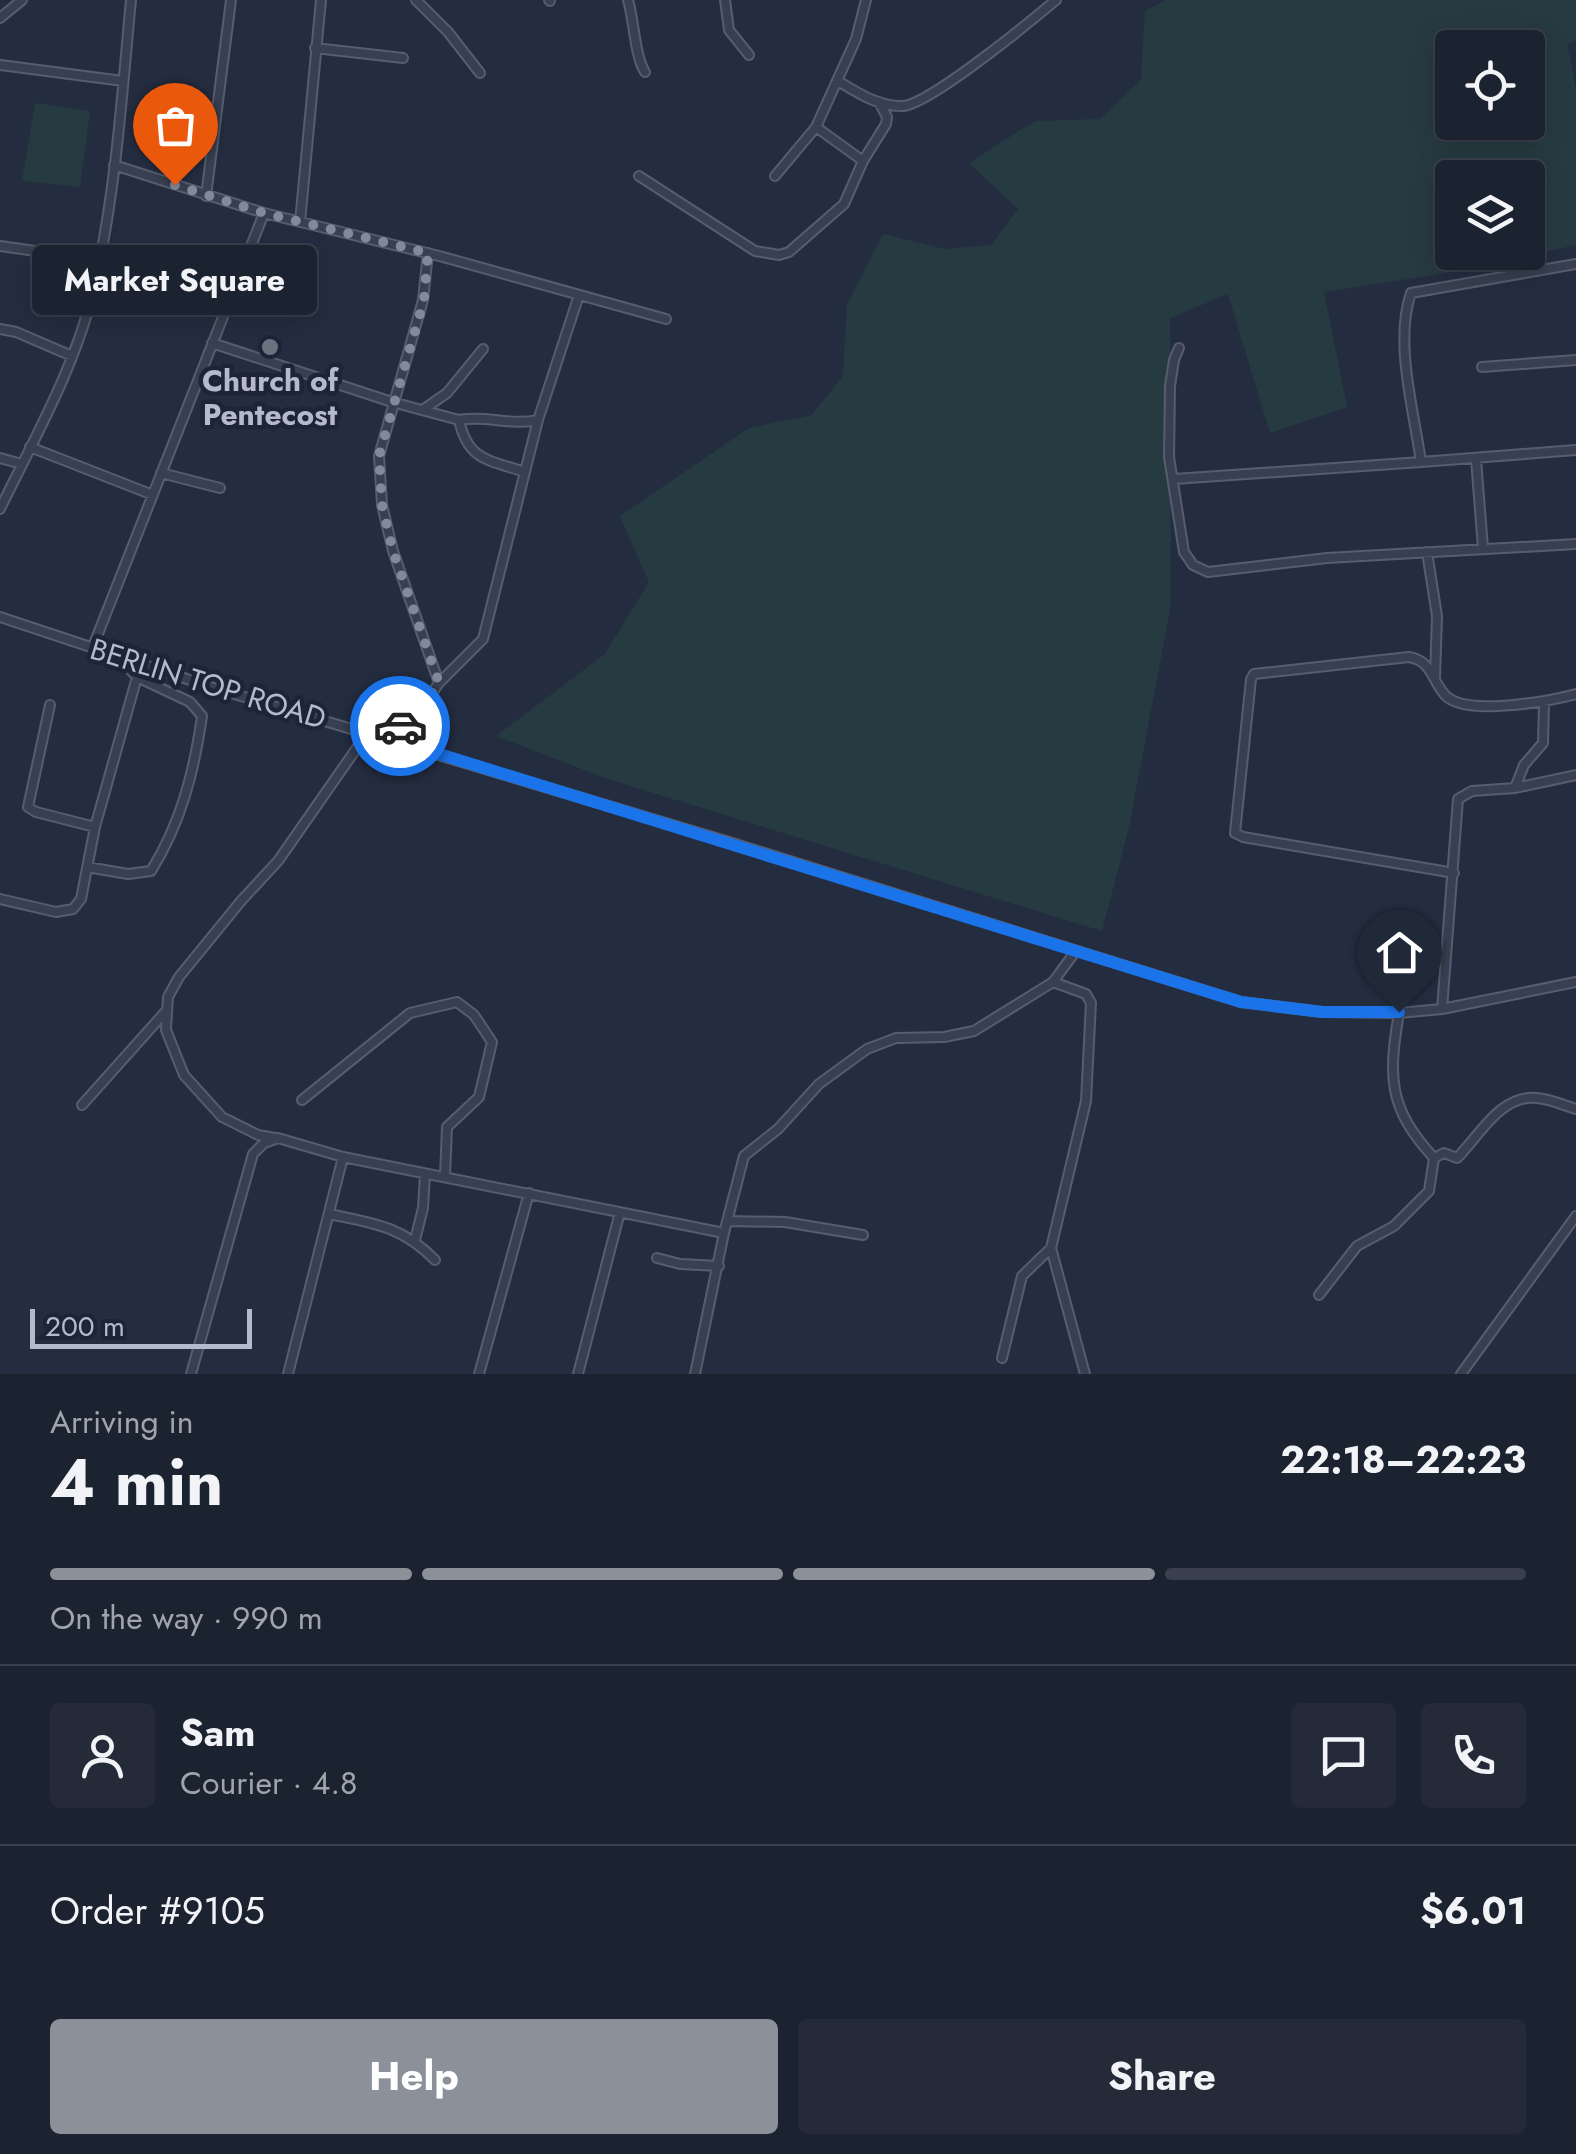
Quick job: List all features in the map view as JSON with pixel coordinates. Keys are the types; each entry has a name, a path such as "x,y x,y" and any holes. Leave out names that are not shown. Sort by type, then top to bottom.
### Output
{"street":[{"path":"0,18 22,0"},
{"path":"0,509 72,356 95,285 114,165 131,0"},
{"path":"206,196 231,0"},
{"path":"300,222 322,0"},
{"path":"416,0 480,73"},
{"path":"628,0 636,28 639,63 645,72"},
{"path":"724,0 729,30 750,55"},
{"path":"775,176 816,127 856,40 866,0"},
{"path":"838,82 878,102 906,106 1000,47 1056,0"},
{"path":"315,48 403,58"},
{"path":"0,65 123,82"},
{"path":"639,176 755,252 779,255 788,252 844,204 862,161 886,124 878,102"},
{"path":"816,127 862,161"},
{"path":"114,165 264,213 666,318"},
{"path":"92,650 264,213"},
{"path":"0,246 99,260"},
{"path":"428,253 424,300 379,456 382,505 393,551 439,683"},
{"path":"1420,462 1408,378 1406,327 1411,292 1576,264"},
{"path":"579,295 538,420 483,638 439,683 412,719 401,726 368,732 278,861 179,977 168,997 166,1030 177,1062 193,1086 222,1117 258,1135 344,1157 724,1233"},
{"path":"0,330 16,332 72,356"},
{"path":"212,343 459,420 480,416 510,424 538,420"},
{"path":"1179,348 1170,386 1169,456 1184,552 1194,565 1208,572 1328,558 1576,544"},
{"path":"424,410 447,393 483,349"},
{"path":"1482,367 1576,360"},
{"path":"459,420 462,436 478,456 525,472"},
{"path":"30,447 153,495"},
{"path":"1174,480 1576,450"},
{"path":"0,458 22,464"},
{"path":"1476,459 1483,548"},
{"path":"161,473 220,488"},
{"path":"1427,552 1437,616 1435,677"},
{"name":"BERLIN TOP ROAD","path":"0,617 92,650 1241,1002 1322,1012 1399,1012 1442,1009 1576,982"},
{"path":"87,867 128,874 151,871 176,822 197,760 202,716 190,702 137,677 116,656"},
{"path":"1454,873 1243,838 1234,831 1254,674 1408,656 1421,660 1445,696 1460,702 1505,706 1576,694"},
{"path":"0,899 56,912 74,910 81,899 95,827 137,677"},
{"path":"1515,788 1524,765 1543,743 1544,702"},
{"path":"50,704 28,807 95,827"},
{"path":"1442,1009 1458,799 1472,791 1515,788 1576,775"},
{"path":"695,1374 744,1156 778,1130 819,1084 867,1049 896,1038 944,1038 974,1031 1053,982 1076,952"},
{"path":"1053,982 1086,994 1092,1008 1086,1101 1051,1248 1085,1374"},
{"path":"302,1100 410,1013 457,1002 474,1016 492,1042 479,1096 448,1127 445,1176"},
{"path":"82,1105 166,1010"},
{"path":"1319,1295 1362,1241 1394,1226 1429,1192 1434,1158 1411,1131 1394,1090 1390,1066 1399,1012"},
{"path":"1434,1158 1444,1153 1458,1158 1490,1121 1515,1100 1536,1098 1576,1109"},
{"path":"191,1374 253,1154 264,1143 278,1138"},
{"path":"288,1374 344,1157"},
{"path":"415,1240 424,1208 425,1174"},
{"path":"479,1374 529,1193"},
{"path":"578,1374 620,1212"},
{"path":"329,1214 383,1225 415,1240 435,1260"},
{"path":"1461,1374 1576,1216"},
{"path":"727,1221 785,1222 862,1235"},
{"path":"1002,1358 1022,1276 1051,1248"},
{"path":"657,1258 680,1264 719,1266"}],"green space":[{"path":"1166,0 1576,0 1576,40 1567,44 1576,89 1576,245 1545,252 1545,160 1435,160 1435,270 1465,270 1324,292 1347,407 1270,433 1228,294 1170,318 1171,604 1129,827 1102,931 608,779 496,736 605,654 649,582 620,516 749,428 812,415 843,376 847,305 883,234 945,249 991,245 1018,209 969,163 1035,121 1100,119 1141,80 1145,11"},
{"path":"35,103 90,111 80,187 22,181"}],"way so far":[{"path":"175,185 264,213 428,253 424,300 379,456 382,505 393,551 439,683 412,719 400,726"}],"place":[{"name":"Market Square","path":"175,185"},
{"name":"Church of Pentecost","path":"270,347"}],"route":[{"path":"400,726 368,732 1241,1002 1322,1012 1399,1012"}]}
